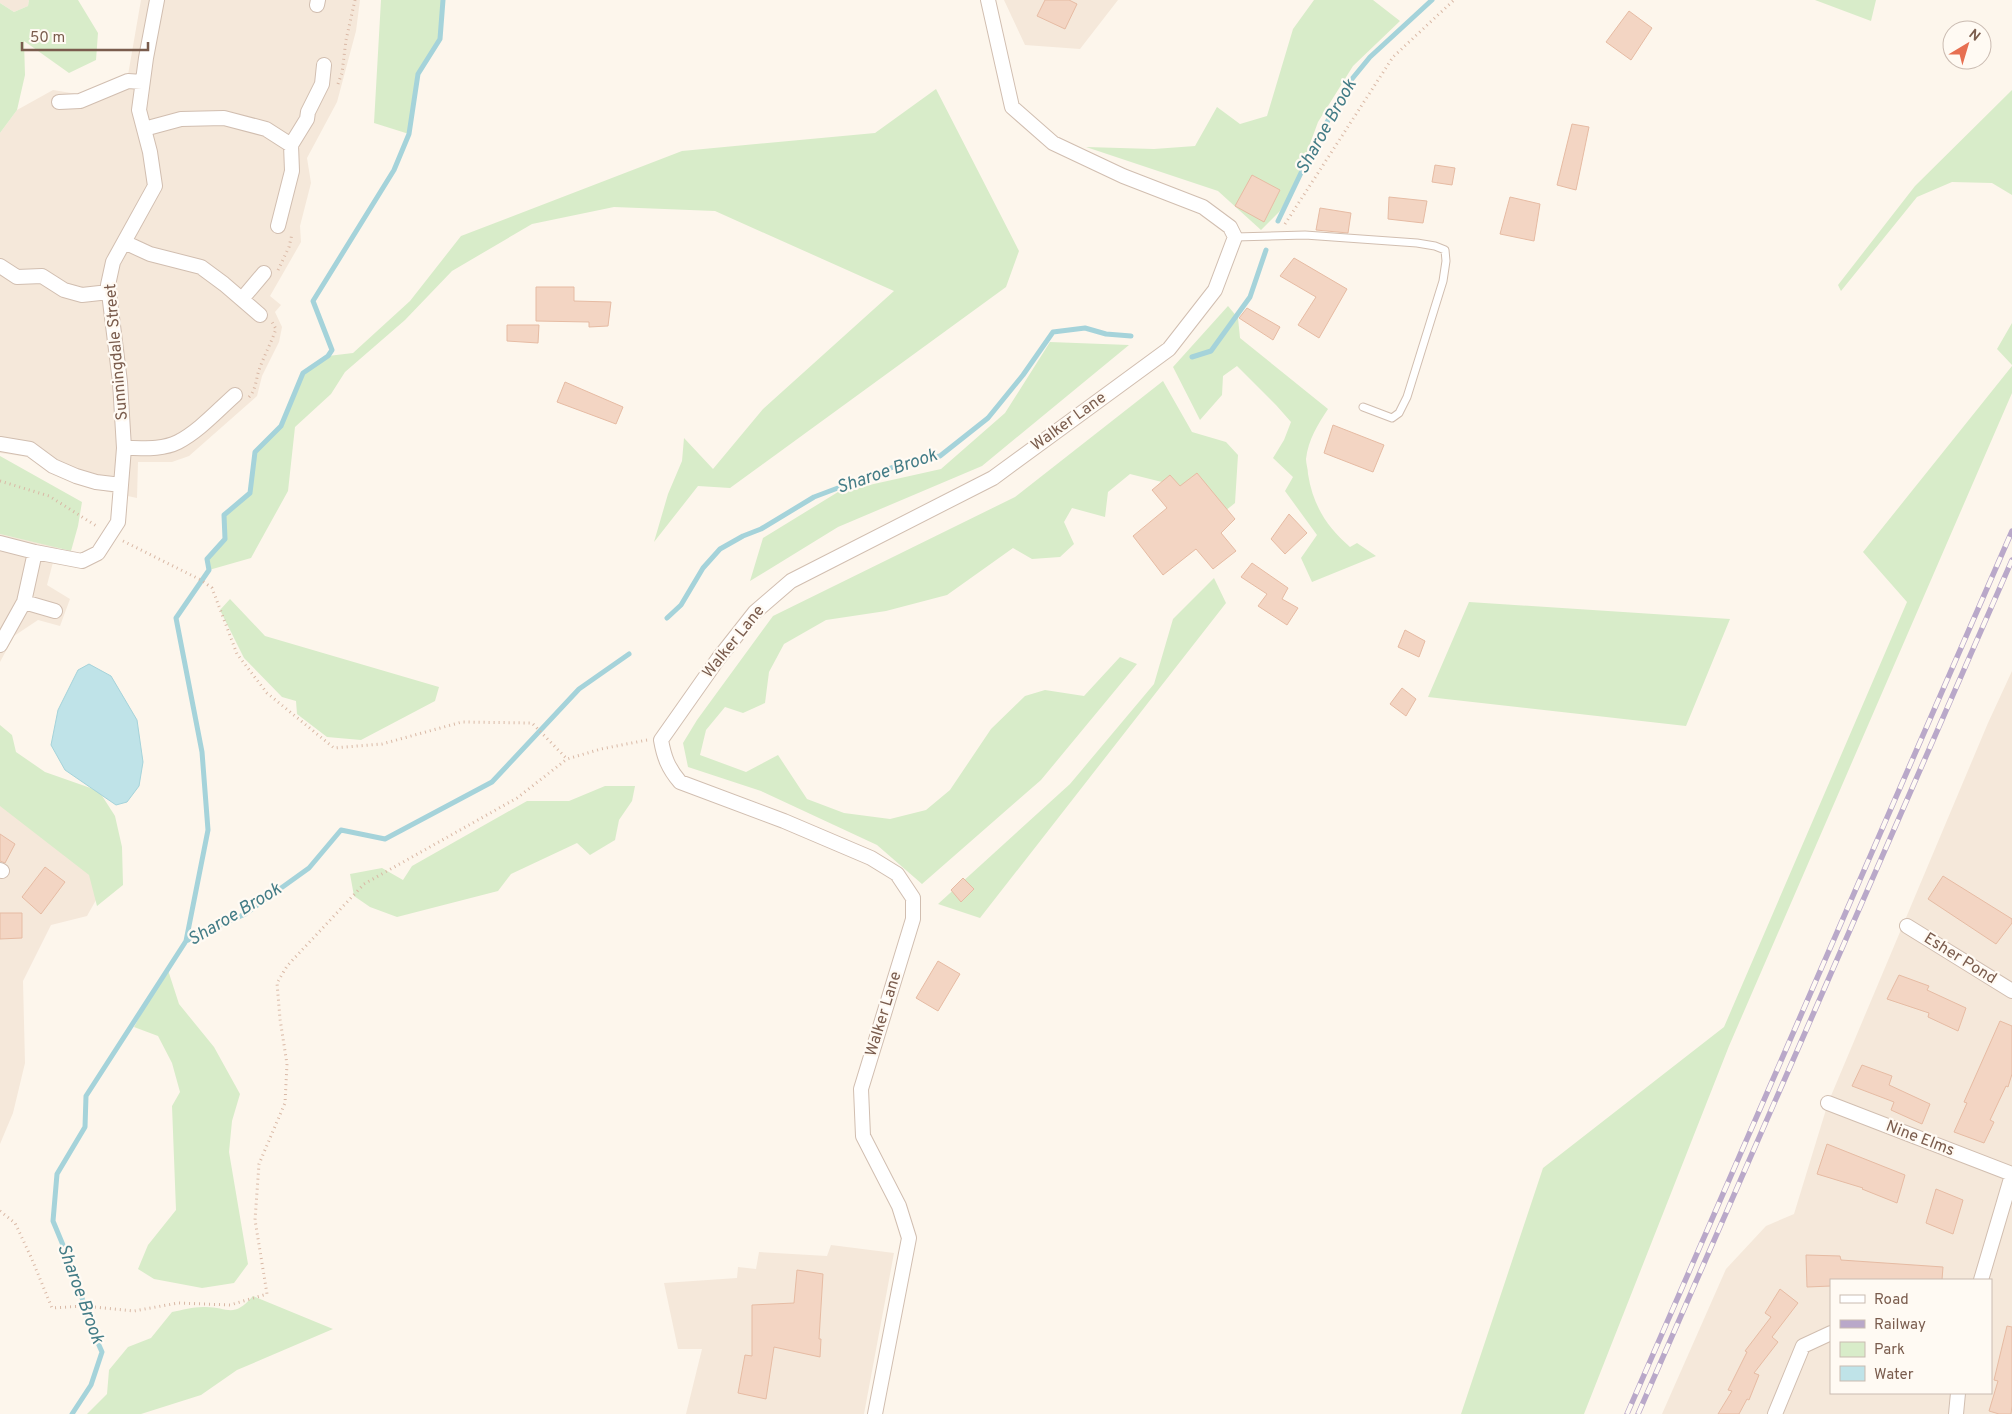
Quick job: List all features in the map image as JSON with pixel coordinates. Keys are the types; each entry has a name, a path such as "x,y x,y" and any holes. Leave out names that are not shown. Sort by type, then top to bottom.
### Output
{"street":[{"name":"Sunningdale Street","path":"0,543 82,561 98,553 118,522 124,448 120,382 108,285 113,262 155,186 150,152 139,110 142,82 157,0"},
{"path":"988,0 1012,107 1053,142 1123,176 1203,207 1230,227 1235,237"},
{"path":"278,226 292,171 291,145 307,119 308,112 322,84 324,65"},
{"path":"58,102 80,102 110,87 128,82 142,82"},
{"path":"144,129 181,119 224,118 266,129 291,145"},
{"name":"Walker Lane","path":"875,1414 909,1238 899,1206 862,1136 861,1089 913,919 913,898 897,874 871,858 775,818 680,782 670,771 664,758 662,740 718,659 755,612 792,581 993,478 1169,349 1215,290 1235,237"},
{"path":"124,242 150,254 201,267 260,315"},
{"path":"0,266 17,277 42,276 64,290 82,296 109,292"},
{"path":"242,299 270,273"},
{"path":"124,448 158,448 177,442 202,425 235,395"},
{"path":"0,444 30,449 53,466 76,476 96,482 121,485"},
{"path":"0,646 24,602 35,552"},
{"path":"24,602 55,611"},
{"name":"Esher Pond","path":"1907,926 2012,991"},
{"name":"Nine Elms","path":"1828,1103 2012,1174"},
{"path":"1981,1279 2012,1174"},
{"path":"1775,1414 1803,1346 1830,1334"},
{"path":"1956,1414 1958,1394"}],"lane":[{"path":"1235,237 1305,235 1435,246 1445,250 1446,261 1443,281 1400,414 1392,418 1363,407"}],"path":[{"path":"336,89 342,73 346,40 355,0"},
{"path":"1277,237 1393,57 1454,0"},
{"path":"270,273 289,247 293,228"},
{"path":"202,581 212,588 237,654 255,677 267,692 334,748 382,744 462,722 532,723 567,759"},
{"path":"0,1211 14,1223 31,1257 52,1308 101,1308 134,1311 178,1303 230,1305 266,1294 255,1220 259,1164 285,1103 287,1064 280,1018 278,983 287,966 364,884 518,798 567,759 644,740 662,740"}],"shaded area":[{"path":"0,0 29,0 28,6 14,12 0,3"},
{"path":"141,0 360,0 356,31 337,102 307,158 311,183 300,226 301,242 270,296 281,305 275,312 282,327 279,342 262,376 257,396 189,456 172,462 138,462 137,498 95,489 62,478 28,457 0,453 0,133 17,110 53,90 77,94 128,75"},
{"path":"1004,0 1118,0 1080,49 1025,45"},
{"path":"0,534 57,547 47,585 70,599 60,626 38,620 14,636 0,662"},
{"path":"2012,671 2012,1414 1662,1414 1726,1269 1766,1226 1794,1214 1828,1103 1988,723"},
{"path":"0,790 105,884 87,916 51,925 23,981 25,1063 13,1113 0,1144"},
{"path":"831,1245 894,1253 864,1414 686,1414 702,1349 678,1349 664,1283 737,1278 738,1267 756,1269 759,1252 827,1256"}],"green space":[{"path":"29,0 78,0 98,33 96,60 69,73 24,41 25,75 17,110 0,133 0,3 14,12 28,6"},
{"path":"381,0 443,0 440,39 418,74 409,134 374,123"},
{"path":"1314,0 1373,0 1400,21 1353,66 1318,122 1296,182 1280,211 1261,230 1218,191 1086,147 1154,149 1195,146 1217,107 1240,124 1267,116 1293,29"},
{"path":"1815,0 1876,0 1871,21"},
{"path":"936,89 1019,251 1006,287 730,488 698,486 654,542 668,494 682,461 684,438 713,469 763,409 894,291 715,211 614,207 532,224 452,271 405,320 345,372 331,394 295,427 288,491 251,558 209,570 207,559 225,539 224,515 250,493 255,452 281,426 303,373 328,356 353,353 410,301 461,236 682,151 875,133"},
{"path":"2012,90 2012,195 1992,183 1952,182 1917,197 1841,291 1838,285 1915,186"},
{"path":"1228,306 1238,318 1240,338 1328,409 1314,432 1307,452 1306,463 1313,496 1327,523 1350,547 1357,543 1376,556 1312,582 1301,558 1317,535 1285,491 1293,477 1273,458 1284,440 1291,422 1237,366 1223,376 1222,395 1200,420 1173,367"},
{"path":"2012,323 2012,365 1997,349"},
{"path":"1050,342 1129,345 982,466 838,527 750,581 763,538 838,492 941,469 1005,413"},
{"path":"2012,366 2012,393 1729,1046 1584,1414 1461,1414 1543,1168 1724,1027 1907,602 1863,552"},
{"path":"1163,381 1192,432 1226,442 1238,455 1235,503 1225,511 1200,477 1186,488 1130,474 1108,492 1105,517 1072,508 1064,522 1074,544 1060,557 1032,559 1013,548 947,595 886,611 826,620 784,644 769,672 765,703 743,713 725,707 706,730 700,755 746,772 778,755 807,799 844,813 890,819 926,810 950,790 991,729 1025,696 1045,690 1084,696 1120,657 1137,664 1041,780 922,884 877,845 761,791 688,767 683,743 697,720 773,616 1015,497"},
{"path":"0,456 82,502 71,551 0,534"},
{"path":"1214,578 1226,603 980,918 938,904 1070,784 1154,684 1173,619"},
{"path":"230,599 265,636 439,687 435,701 361,740 327,737 297,714 296,701 282,697 244,658 220,610"},
{"path":"1469,602 1730,619 1686,726 1428,697"},
{"path":"0,725 12,735 16,752 45,772 99,791 115,816 122,847 123,885 97,906 89,875 0,806"},
{"path":"605,786 635,786 632,801 619,820 615,840 590,855 577,843 511,874 498,891 397,917 370,907 354,896 350,874 382,868 403,880 412,866 527,801 569,801"},
{"path":"167,967 179,1004 214,1047 240,1094 232,1121 229,1152 248,1264 234,1283 202,1288 154,1279 138,1269 148,1245 176,1210 172,1106 180,1092 172,1063 158,1036 134,1027"},
{"path":"253,1296 333,1329 237,1370 201,1395 141,1414 87,1414 107,1394 109,1370 128,1347 151,1338 172,1312 199,1307 235,1310"}],"water":[{"path":"89,664 111,676 137,720 143,762 139,786 127,802 116,805 65,770 51,745 58,710 78,670"}],"building":[{"path":"1045,0 1069,0 1077,4 1065,29 1037,16"},
{"path":"1629,11 1652,28 1631,60 1606,42"},
{"path":"1572,124 1589,127 1576,190 1557,185"},
{"path":"1435,165 1455,168 1452,185 1432,182"},
{"path":"1252,175 1280,190 1264,222 1235,206"},
{"path":"1389,197 1427,201 1423,223 1388,219"},
{"path":"1510,197 1540,204 1534,241 1500,234"},
{"path":"1320,208 1351,213 1348,233 1316,230"},
{"path":"1294,258 1347,289 1319,338 1298,325 1316,297 1280,276"},
{"path":"536,287 574,287 574,301 611,302 608,326 589,327 589,322 536,321"},
{"path":"1247,308 1280,327 1273,340 1239,318"},
{"path":"507,325 539,325 538,343 507,341"},
{"path":"565,382 623,407 616,424 557,402"},
{"path":"1333,425 1384,445 1373,472 1324,453"},
{"path":"1197,473 1235,519 1221,533 1236,551 1213,569 1196,549 1163,575 1133,536 1167,508 1152,490 1170,475 1180,486"},
{"path":"1289,514 1307,533 1285,554 1271,539"},
{"path":"1252,563 1288,588 1282,599 1298,608 1287,625 1258,606 1267,594 1241,577"},
{"path":"1405,630 1425,641 1419,657 1398,647"},
{"path":"1402,688 1416,699 1406,716 1390,704"},
{"path":"0,834 15,844 5,863 0,861"},
{"path":"45,867 65,882 41,914 22,897"},
{"path":"1943,876 2012,919 2012,923 1996,944 1928,899"},
{"path":"963,878 974,889 961,902 951,890"},
{"path":"0,913 22,913 22,938 0,939"},
{"path":"938,961 960,974 938,1011 916,998"},
{"path":"1899,975 1929,986 1927,990 1966,1008 1958,1031 1928,1017 1929,1013 1887,999"},
{"path":"2000,1021 2012,1026 2012,1074 2008,1087 2006,1086 1990,1120 1994,1122 1984,1143 1954,1132 1967,1103 1964,1102"},
{"path":"1862,1065 1892,1076 1889,1085 1930,1104 1922,1124 1891,1110 1894,1102 1852,1086"},
{"path":"1827,1144 1905,1175 1897,1203 1863,1188 1817,1174"},
{"path":"1936,1189 1963,1200 1953,1234 1926,1223"},
{"path":"1806,1255 1840,1256 1841,1260 1943,1267 1942,1279 1830,1279 1830,1286 1807,1287"},
{"path":"797,1270 823,1274 819,1339 821,1339 820,1357 774,1347 766,1399 738,1393 745,1355 752,1356 752,1305 794,1303"},
{"path":"1780,1289 1798,1303 1772,1337 1778,1342 1754,1373 1759,1375 1749,1400 1747,1399 1739,1414 1718,1414 1732,1391 1728,1390 1747,1352 1745,1351 1771,1317 1765,1313"},
{"path":"2007,1326 2012,1327 2012,1406 2011,1414 1999,1414 1989,1411 1998,1381 1994,1380"}],"waterway":[{"path":"186,941 208,830 202,752 176,618 209,570 207,559 225,539 224,515 250,493 255,452 281,426 303,373 328,356 332,350 313,301 394,170 409,134 418,74 440,39 443,0"},
{"name":"Sharoe Brook","path":"1278,221 1311,152 1347,85 1370,57 1432,0"},
{"name":"Sharoe Brook","path":"1192,357 1211,351 1250,297 1266,250"},
{"name":"Sharoe Brook","path":"667,618 681,605 703,568 720,549 743,536 761,529 814,497 904,463 940,456 988,418 1023,375 1053,332 1085,328 1106,334 1131,336"},
{"name":"Sharoe Brook","path":"72,1414 91,1385 102,1352 90,1325 75,1274 53,1221 57,1174 85,1127 86,1096 186,941 245,914 309,868 341,830 385,839 492,782 579,689 629,654"}],"railway":[{"path":"1627,1414 2012,531"},
{"path":"1638,1414 2012,560"}]}
